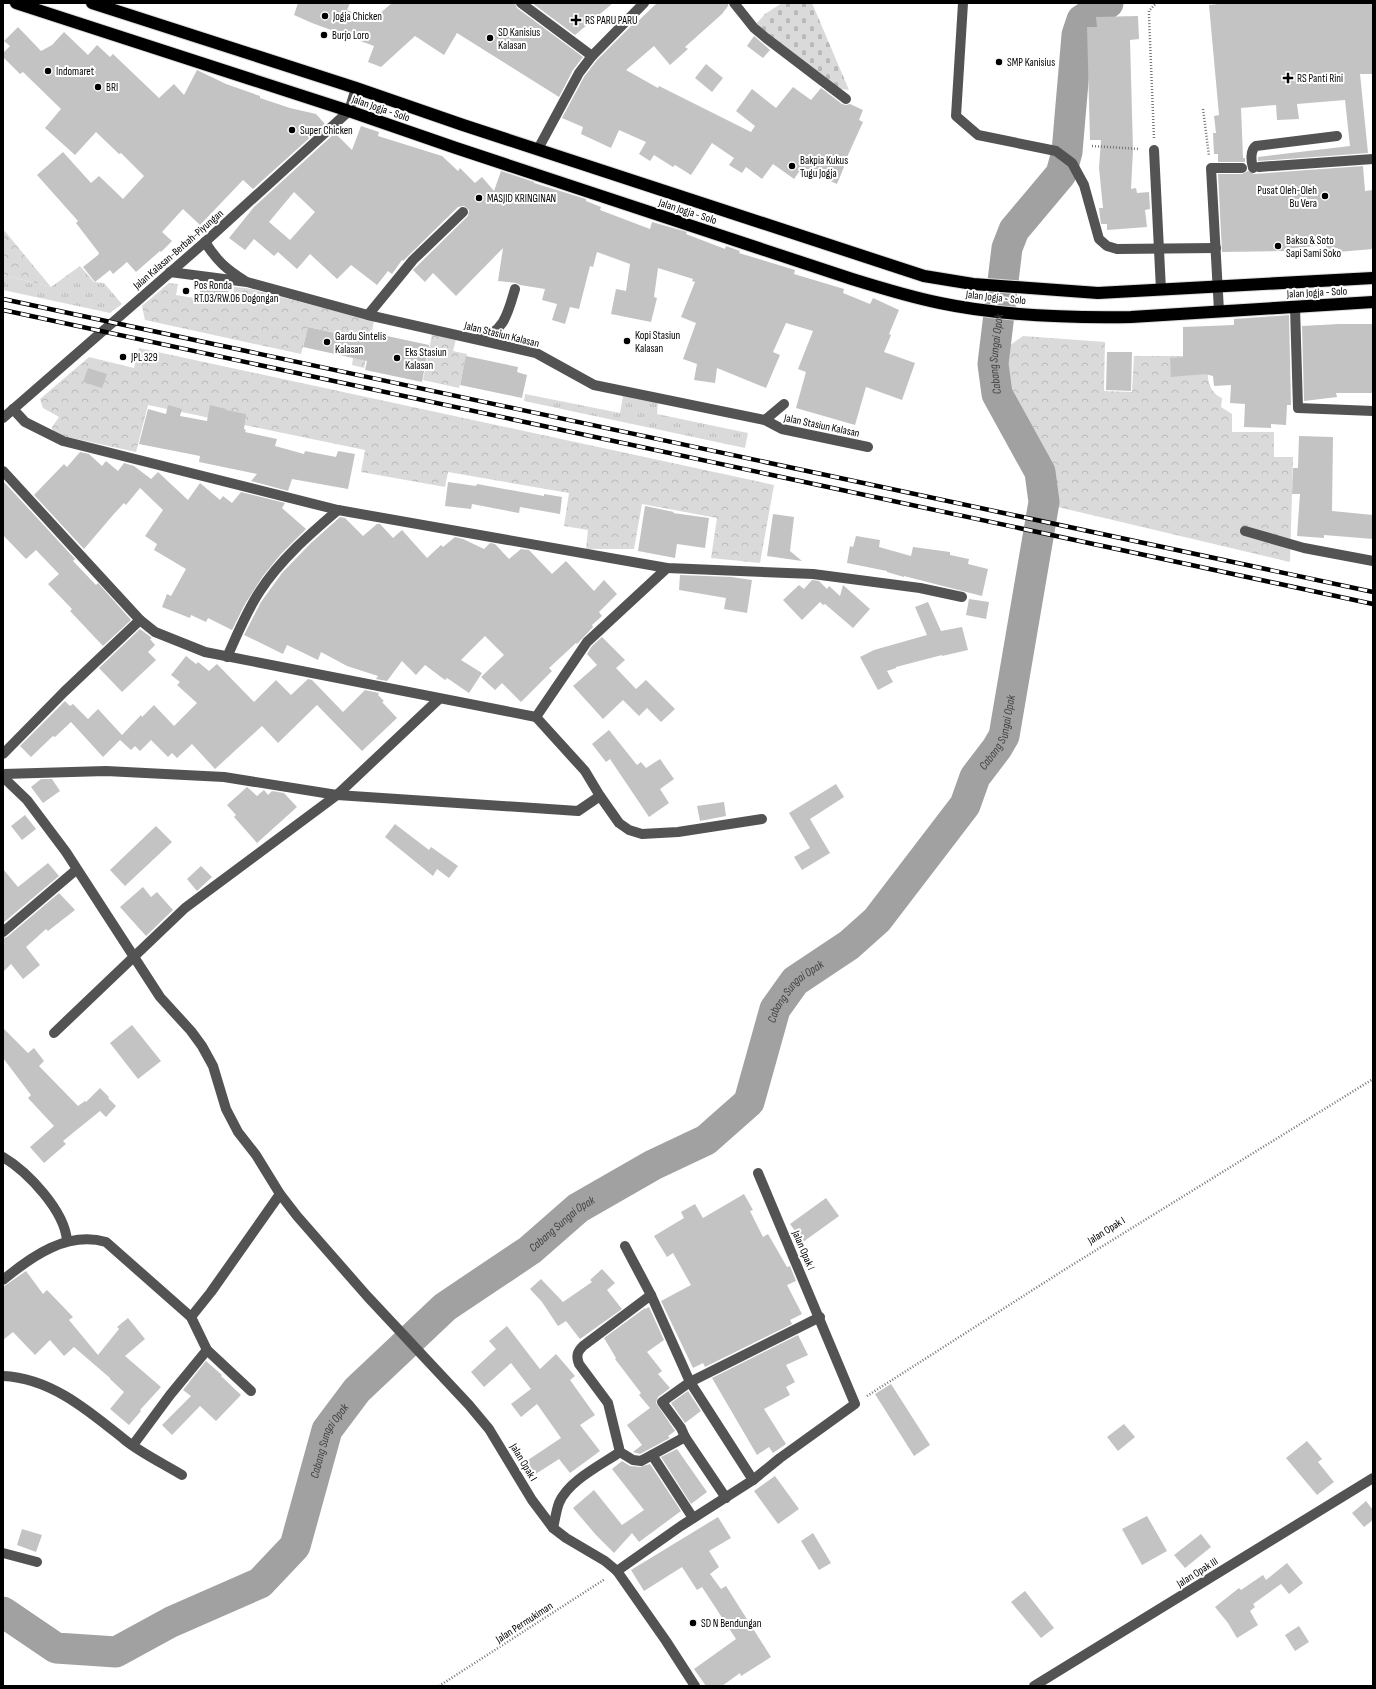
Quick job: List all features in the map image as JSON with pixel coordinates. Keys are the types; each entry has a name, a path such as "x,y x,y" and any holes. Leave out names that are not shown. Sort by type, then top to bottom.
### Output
{"highway":[{"name":"Jalan Jogja - Solo","path":"16,3 348,111 852,279 905,295 971,308 1050,316 1131,317 1373,302"},
{"name":"Jalan Jogja - Solo","path":"92,3 356,88 909,272 936,278 973,284 1049,291 1118,293 1373,278"}],"street":[{"path":"521,3 592,56"},
{"path":"538,149 579,73 592,56 644,3"},
{"path":"734,3 754,28 846,99"},
{"path":"963,3 956,116 978,135 1056,151 1072,163 1084,185 1099,239 1107,246 1118,249 1216,248"},
{"name":"Jalan Kalasan-Berbah-Piyungan","path":"3,418 205,242 348,111 356,88"},
{"path":"1251,168 1252,152 1253,148 1256,146 1337,136"},
{"path":"1154,150 1161,290"},
{"path":"1219,312 1211,168 1251,168 1373,159"},
{"path":"368,316 412,260 462,212"},
{"path":"205,242 215,258 247,282"},
{"name":"Jalan Stasiun Kalasan","path":"170,272 247,282 368,316 536,353 594,385 765,420 782,429 868,447"},
{"path":"476,340 489,336 499,328 508,313 515,290"},
{"path":"1295,307 1298,408 1373,411"},
{"path":"765,420 784,404"},
{"path":"13,409 25,422 63,441 338,510 667,568 813,574 920,588 962,596"},
{"path":"3,471 140,620 155,632 178,643 205,652 227,657 536,717 586,771 600,796 619,823 629,830 642,834 678,832 762,819"},
{"path":"227,657 253,601 269,578 309,535 338,510"},
{"path":"1245,532 1304,548 1373,562"},
{"path":"536,717 587,642 667,568"},
{"path":"3,754 64,692 140,620"},
{"path":"54,1033 185,908 337,795 439,699"},
{"path":"3,774 106,771 224,777 337,795 578,811 600,796"},
{"name":"Jalan Opak I","path":"3,777 27,800 66,852 76,870 160,996 191,1031 202,1046 213,1066 226,1109 238,1132 256,1155 280,1194 366,1296 469,1405 489,1429 532,1500 553,1528 566,1538 605,1561 617,1571 666,1641 695,1686"},
{"path":"3,932 76,870"},
{"path":"3,1157 12,1162 47,1198 60,1219 67,1235 67,1241"},
{"name":"Jalan Opak I","path":"758,1173 820,1317 854,1404"},
{"path":"191,1317 211,1292 280,1194"},
{"path":"3,1280 39,1252 67,1241 99,1240 106,1242 191,1317 207,1350 251,1391"},
{"path":"625,1246 651,1295 690,1382 753,1480"},
{"path":"651,1295 583,1346 578,1351 577,1357 579,1364 608,1403 620,1452 637,1461 652,1455 685,1437"},
{"path":"726,1498 685,1437 681,1428 662,1402 690,1382 820,1317"},
{"path":"133,1445 170,1395 207,1350"},
{"path":"3,1376 28,1380 50,1387 70,1398 133,1445 182,1475"},
{"path":"617,1571 693,1518 753,1480 780,1458 854,1404"},
{"path":"553,1528 559,1503 567,1490 582,1477 620,1452"},
{"path":"652,1455 693,1518"},
{"name":"Jalan Opak III","path":"1034,1686 1373,1478"},
{"path":"3,1553 37,1562"}],"path":[{"path":"1092,146 1154,150 1149,11 1156,3"},
{"path":"1203,109 1211,168"},
{"name":"Jalan Opak I","path":"854,1404 1071,1266 1373,1079"},
{"name":"Jalan Permukiman","path":"439,1686 617,1571"}],"green space":[{"path":"782,3 812,3 849,90 841,89 809,67 758,26 757,23 765,14"},
{"path":"3,229 51,287 3,275"},
{"path":"80,266 94,282 104,283 122,304 110,313 3,290 3,275 51,287"},
{"path":"169,283 178,284 176,295 232,304 234,287 246,288 374,321 364,368 352,365 353,358 350,336 308,327 301,354 145,320 142,306"},
{"path":"432,334 456,339 453,351 467,354 459,388 423,380"},
{"path":"1023,336 1105,342 1104,391 1132,392 1134,356 1207,356 1208,380 1213,391 1222,398 1221,407 1232,414 1232,432 1274,432 1274,457 1293,457 1290,562 1041,503 1035,499 1032,492 1031,467 1014,420 1004,375 1001,374 999,366 999,353"},
{"path":"139,348 774,485 760,563 711,558 717,518 642,504 634,549 586,549 588,530 564,526 569,493 448,472 445,487 361,472 365,450 148,405 136,452 54,434 52,427 59,417 43,408 40,399 89,357 134,368"},
{"path":"525,394 620,413 623,396 658,402 657,414 748,433 745,448 524,401"}],"building":[{"path":"298,3 350,3 347,10 372,20 392,3 515,3 517,8 583,57 573,70 559,97 457,33 444,55 415,36 381,67 368,62 374,46 294,15"},
{"name":"RS PARU PARU","path":"532,3 613,3 575,35"},
{"path":"657,3 728,3 728,6 722,14 685,47 688,49 670,65 654,46 626,70 658,88 659,86 751,132 755,126 736,111 752,89 776,108 793,87 811,100 821,88 842,104 850,104 863,110 859,120 863,122 843,166 844,167 837,184 801,169 794,179 773,164 762,179 746,167 742,173 729,165 734,158 712,143 691,175 675,165 673,167 654,155 650,161 639,154 646,142 619,130 611,148 581,134 583,127 562,118 584,77 597,60 633,24 634,25"},
{"name":"RS Panti Rini","path":"1227,3 1373,3 1373,74 1360,74 1368,153 1258,161 1258,157 1350,146 1345,100 1297,104 1299,119 1277,120 1276,105 1241,108 1243,158 1245,158 1245,162 1218,162 1218,154 1214,154 1213,133 1216,133 1214,116 1219,115 1209,5"},
{"path":"1138,16 1139,39 1130,40 1133,150 1131,189 1136,188 1137,193 1149,192 1150,209 1145,210 1147,227 1107,230 1107,224 1101,224 1099,208 1103,208 1099,168 1101,140 1090,140 1087,27 1097,27 1096,17"},
{"path":"18,27 41,51 52,45 64,32 88,55 97,45 110,57 113,54 159,98 174,84 184,95 197,70 226,84 260,96 260,98 290,108 316,114 325,124 253,189 243,180 200,225 183,209 162,232 172,241 136,272 127,262 113,274 110,270 95,282 83,267 99,253 76,223 78,221 37,175 63,152 91,183 99,176 123,199 144,176 121,153 119,154 96,132 75,155 45,128 61,109 23,72 20,74 3,57 3,53 10,46 4,41"},
{"path":"754,36 770,50 763,58 747,46"},
{"path":"706,64 723,78 712,92 695,78"},
{"path":"361,126 379,132 378,136 442,156 458,171 460,168 475,183 482,177 494,191 501,171 586,199 586,201 601,207 600,210 650,229 652,222 687,232 686,234 725,249 726,246 740,251 739,253 795,270 794,274 844,289 843,293 870,304 873,298 899,310 889,334 891,335 884,352 915,363 902,400 866,387 855,425 796,408 806,372 798,369 813,331 786,323 773,352 780,355 766,388 717,368 715,383 694,380 697,364 683,359 696,323 681,317 695,282 692,281 693,279 658,268 654,297 657,298 651,322 611,314 616,289 626,291 630,264 597,252 593,267 590,266 579,309 570,307 565,324 552,320 557,304 542,300 545,289 498,281 503,248 456,296 433,273 425,282 413,270 468,216 469,210 464,206 458,207 403,261 402,260 392,274 388,271 377,285 351,265 337,279 310,254 297,269 278,252 274,256 254,239 245,250 229,238 254,207 335,133 352,150","holes":["294,192 315,212 290,240 269,222"]},
{"path":"1363,166 1365,191 1373,190 1373,249 1338,252 1338,248 1326,249 1326,245 1284,249 1284,251 1222,252 1218,174 1242,174 1248,171 1254,174"},
{"path":"201,284 229,288 227,302 199,298"},
{"path":"1289,315 1291,405 1287,405 1286,425 1271,424 1271,428 1244,427 1245,404 1230,403 1231,385 1214,386 1213,376 1204,374 1171,377 1170,358 1183,357 1183,327 1234,325 1234,319"},
{"path":"1373,324 1373,393 1336,393 1337,397 1304,401 1302,326"},
{"name":"Eks Stasiun Kalasan","path":"308,327 371,341 373,333 429,345 422,382 365,370 367,361 303,347"},
{"path":"1107,352 1132,352 1131,391 1106,390"},
{"path":"466,356 518,367 517,372 527,375 522,398 460,385"},
{"path":"88,368 107,374 102,388 83,382"},
{"path":"168,405 182,409 180,416 207,421 210,405 246,414 245,432 277,439 275,446 304,454 305,451 336,457 338,451 355,454 348,489 292,479 288,491 251,481 257,474 199,462 200,456 139,444 148,409 166,414"},
{"path":"1299,436 1333,437 1332,511 1373,515 1373,539 1324,535 1324,538 1297,536 1300,494 1292,494 1293,468 1298,468"},
{"path":"80,452 89,454 102,466 106,461 118,471 124,463 134,466 151,479 158,472 188,500 200,483 220,500 223,496 232,503 241,492 285,503 282,508 306,529 281,554 263,576 245,604 232,630 208,618 206,622 191,615 190,618 162,607 167,594 171,596 186,569 154,550 157,544 145,536 163,510 140,488 126,505 124,503 84,549 34,495 64,464 67,467"},
{"path":"3,481 75,559 73,561 96,585 98,583 131,620 103,646 70,611 72,609 48,584 59,574 36,550 26,559 3,535"},
{"path":"448,482 476,486 477,484 544,496 544,494 562,497 560,514 520,507 519,513 472,504 471,509 445,506"},
{"path":"645,506 674,512 673,513 709,518 705,548 677,544 675,558 638,551"},
{"path":"773,514 794,517 790,551 802,561 767,556"},
{"path":"340,517 345,518 363,536 377,524 380,524 393,538 402,530 427,558 441,545 443,547 455,537 463,539 484,549 490,543 495,544 509,559 521,549 529,550 552,574 566,561 594,591 604,580 617,594 599,612 602,616 592,625 593,627 577,644 576,643 549,668 552,671 521,702 502,683 495,690 481,677 504,655 485,636 461,660 482,673 469,693 447,678 445,680 425,665 416,675 402,661 387,681 376,679 378,676 347,666 321,652 318,660 287,645 283,654 244,635 261,602 282,573 311,543"},
{"path":"856,536 880,540 879,547 911,556 913,547 950,552 950,555 969,559 968,564 988,569 982,596 904,577 887,571 847,563 850,546 853,547"},
{"path":"680,575 731,577 752,580 747,613 724,609 726,598 679,590"},
{"path":"812,580 819,581 827,589 829,586 840,596 843,585 870,609 853,628 825,604 823,605 820,602 802,620 783,600 799,585 804,589"},
{"path":"969,599 989,602 986,619 966,615"},
{"path":"928,602 941,631 962,627 968,650 942,655 896,667 887,671 893,682 878,690 860,657 874,650 927,635 915,607"},
{"path":"140,629 152,638 150,639 155,645 148,652 156,660 122,692 99,668"},
{"path":"602,637 625,660 616,668 636,689 646,680 675,709 661,722 647,708 639,716 623,700 603,719 573,686 597,665 587,654 592,646"},
{"path":"186,656 196,664 198,662 209,671 217,664 254,702 276,680 291,695 308,679 312,680 343,712 365,690 379,693 378,695 384,701 382,702 397,718 362,751 317,705 278,743 262,726 215,769 192,744 177,758 172,753 168,757 151,740 140,751 135,746 131,750 120,740 103,757 71,722 55,737 53,736 31,757 20,746 65,701 70,706 73,704 88,719 98,709 122,735 141,715 142,717 154,705 174,726 197,703 177,685 180,682 171,675"},
{"path":"609,730 637,765 641,762 646,768 660,759 674,779 660,789 669,803 649,817 610,759 606,762 592,744"},
{"path":"41,779 52,779 60,791 43,803 31,787"},
{"path":"836,784 844,797 810,819 830,853 802,870 794,857 810,848 789,813"},
{"path":"247,787 257,796 264,790 268,795 272,791 284,793 297,807 257,843 234,817 236,815 227,805"},
{"path":"724,802 726,816 700,821 697,806"},
{"path":"25,815 36,829 22,840 11,826"},
{"path":"395,824 429,850 431,847 458,866 449,878 437,869 433,876 385,837"},
{"path":"156,826 172,842 125,886 110,870"},
{"path":"48,863 59,876 3,923 3,869 18,887"},
{"path":"201,866 212,877 197,891 187,879"},
{"path":"143,887 151,897 157,892 173,910 146,936 120,907"},
{"path":"59,893 75,910 48,931 46,929 26,947 40,965 23,979 11,964 3,972 3,938 7,937"},
{"path":"132,1025 161,1061 138,1079 110,1043"},
{"path":"3,1028 28,1053 34,1048 44,1061 39,1066 78,1106 85,1101 86,1102 100,1088 116,1106 106,1117 100,1111 63,1141 66,1144 44,1163 30,1147 54,1126 28,1098 31,1095 3,1058"},
{"path":"744,1194 753,1210 750,1211 763,1237 768,1234 787,1267 790,1266 796,1281 787,1285 802,1314 790,1320 792,1324 705,1367 703,1363 693,1368 661,1301 691,1285 673,1253 667,1257 654,1236 684,1218 681,1212 695,1204 703,1218"},
{"path":"826,1198 839,1216 803,1242 790,1224"},
{"path":"602,1269 615,1283 607,1290 622,1309 580,1339 566,1321 558,1326 542,1302 530,1289 541,1279 563,1302 592,1282 590,1280"},
{"path":"26,1271 43,1294 47,1290 73,1317 69,1320 98,1355 119,1329 117,1327 128,1318 145,1339 125,1356 161,1387 140,1410 141,1411 129,1425 110,1409 124,1392 74,1347 64,1356 50,1340 35,1355 13,1332 3,1340 3,1287"},
{"path":"649,1307 664,1340 647,1352 662,1371 658,1374 670,1388 658,1397 656,1403 675,1431 668,1436 670,1438 640,1454 633,1452 642,1445 627,1425 650,1408 639,1395 641,1393 615,1359 616,1358 604,1338 645,1308"},
{"path":"507,1326 540,1369 556,1354 575,1376 570,1380 595,1415 580,1425 600,1451 570,1473 559,1459 531,1477 522,1464 561,1438 537,1404 521,1417 511,1404 531,1389 511,1363 484,1387 471,1372 496,1349 489,1341"},
{"path":"798,1335 808,1355 786,1365 795,1382 786,1387 790,1395 764,1409 786,1444 773,1453 769,1447 757,1455 712,1378"},
{"path":"206,1361 241,1395 216,1421 200,1406 172,1435 162,1425 191,1396 183,1390"},
{"path":"891,1384 930,1445 914,1456 875,1394"},
{"path":"688,1391 701,1411 685,1423 671,1403"},
{"path":"1124,1424 1135,1437 1118,1451 1107,1437"},
{"path":"1307,1441 1322,1459 1318,1462 1334,1482 1317,1495 1286,1458"},
{"path":"677,1449 707,1492 691,1504 661,1457"},
{"path":"622,1461 630,1466 640,1467 650,1464 681,1511 639,1542 632,1533 614,1553 573,1508 594,1490 622,1525 644,1510 612,1469"},
{"path":"775,1476 799,1509 778,1524 754,1491"},
{"path":"1366,1501 1373,1510 1373,1520 1364,1527 1352,1513"},
{"path":"1147,1516 1167,1551 1142,1565 1122,1529"},
{"path":"718,1517 731,1538 709,1551 719,1567 710,1574 721,1589 726,1586 771,1657 741,1676 740,1673 722,1686 706,1686 694,1669 736,1639 702,1587 697,1590 682,1567 644,1591 631,1570"},
{"path":"22,1529 42,1535 36,1552 17,1545"},
{"path":"813,1533 831,1563 819,1570 801,1541"},
{"path":"1201,1534 1211,1547 1185,1568 1174,1555"},
{"path":"1287,1563 1303,1583 1289,1594 1281,1584 1253,1604 1255,1607 1250,1611 1258,1625 1237,1638 1228,1623 1215,1607 1239,1588 1241,1590 1263,1575 1266,1580"},
{"path":"1025,1591 1054,1628 1041,1638 1011,1602"},
{"path":"1299,1626 1309,1642 1295,1651 1285,1635"}],"waterway":[{"name":"Cabang Sungai Opak","path":"3,1612 56,1648 116,1652 171,1622 260,1583 295,1546 327,1430 357,1390 445,1307 530,1250 578,1208 653,1165 706,1140 749,1102 775,1009 795,981 849,945 877,920 965,805 975,777 997,748 1004,736 1044,502 1040,472 997,394 993,364 1007,248 1014,230 1061,174 1067,152 1077,35 1082,20 1108,3"}],"railway":[{"path":"3,299 1373,592"},
{"path":"3,310 1373,604"}],"place":[{"name":"Jogja Chicken","path":"325,16"},
{"name":"RS PARU PARU","path":"576,20"},
{"name":"Burjo Loro","path":"324,35"},
{"name":"SD Kanisius Kalasan","path":"490,38"},
{"name":"SMP Kanisius","path":"999,62"},
{"name":"Indomaret","path":"48,71"},
{"name":"RS Panti Rini","path":"1288,78"},
{"name":"BRI","path":"98,87"},
{"name":"Super Chicken","path":"292,130"},
{"name":"Bakpia Kukus Tugu Jogja","path":"792,166"},
{"name":"Pusat Oleh-Oleh Bu Vera","path":"1325,196"},
{"name":"MASJID KRINGINAN","path":"479,198"},
{"name":"Bakso & Soto Sapi Sami Soko","path":"1278,246"},
{"name":"Pos Ronda RT.03/RW.06 Dogongan","path":"186,291"},
{"name":"Kopi Stasiun Kalasan","path":"627,341"},
{"name":"Gardu Sintelis Kalasan","path":"327,342"},
{"name":"JPL 329","path":"123,357"},
{"name":"Eks Stasiun Kalasan","path":"397,358"},
{"name":"SD N Bendungan","path":"693,1623"}]}
